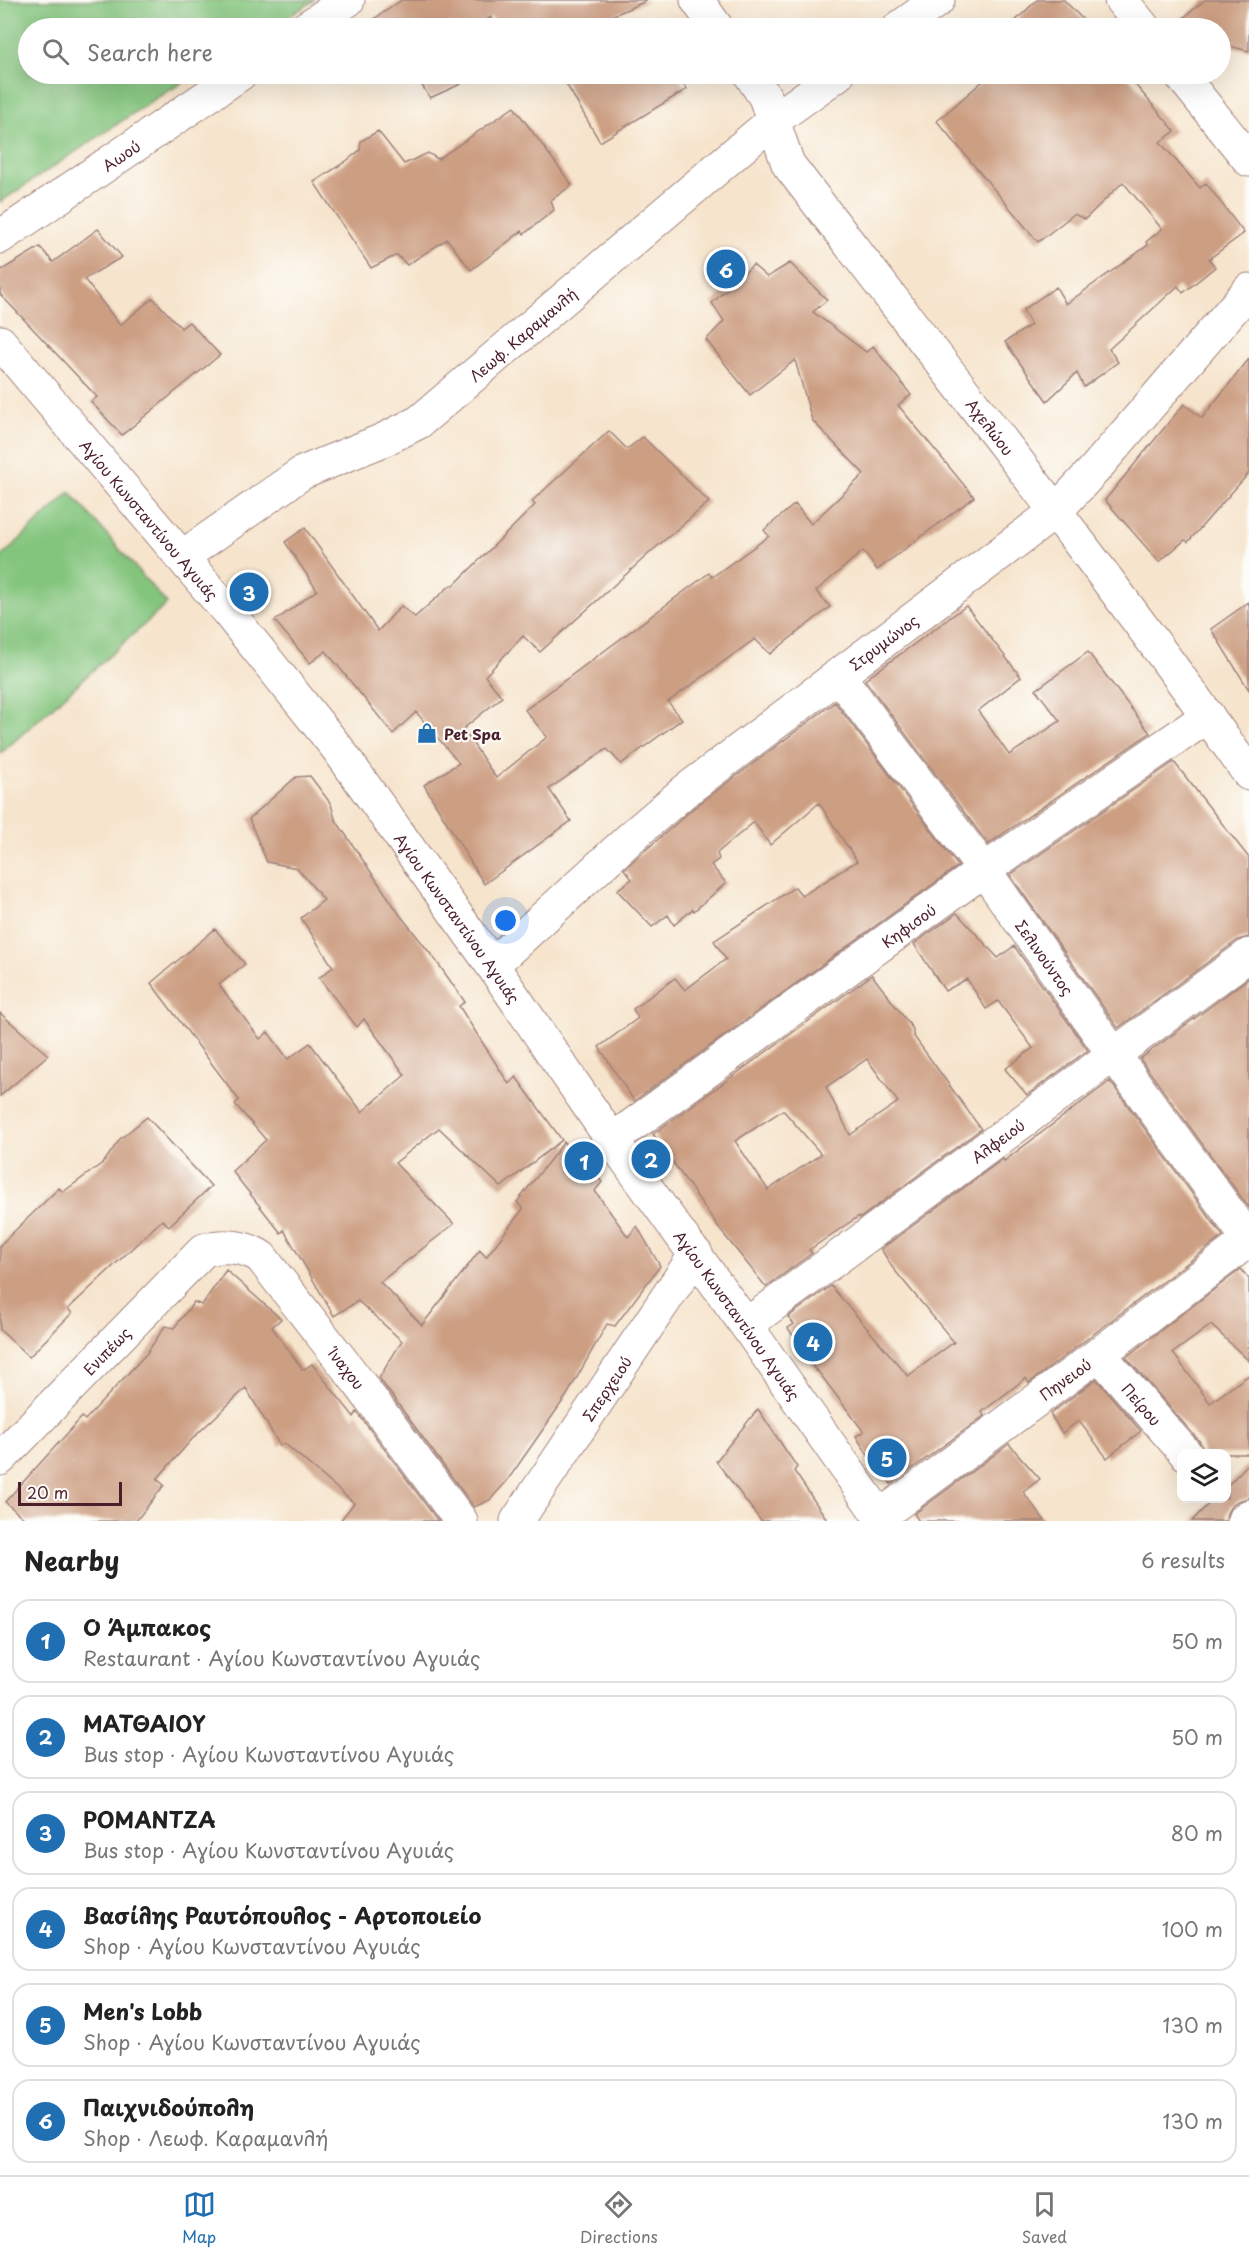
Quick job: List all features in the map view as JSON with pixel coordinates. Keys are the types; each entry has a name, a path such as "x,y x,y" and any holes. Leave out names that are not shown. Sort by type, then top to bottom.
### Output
{"street":[{"path":"321,18 348,0"},
{"path":"697,0 710,18"},
{"path":"913,18 938,0"},
{"path":"1121,0 1136,18"},
{"name":"Αωού","path":"0,237 225,84"},
{"name":"Αχελώου","path":"757,84 765,97 788,164 1054,512 1249,774"},
{"name":"Λεωφ. Καραμανλή","path":"182,557 302,472 383,440 419,422 774,120 823,84"},
{"path":"1188,84 1249,160"},
{"name":"Στρυμώνος","path":"492,965 657,814 1054,512 1094,470 1249,290"},
{"name":"Αγίου Κωνσταντίνου Αγυιάς","path":"0,342 182,557 338,749 881,1519"},
{"name":"Σελινούντος","path":"838,675 984,870 1114,1055 1249,1240"},
{"name":"Κηφισού","path":"612,1140 984,870 1208,716"},
{"name":"Αλφειού","path":"746,1325 1249,955"},
{"name":"Πηνειού","path":"881,1519 1249,1240"},
{"name":"Ενιπέως","path":"0,1459 204,1250 213,1246"},
{"name":"Ίναχου","path":"213,1246 242,1248 253,1251 261,1257 359,1383 461,1521"},
{"name":"Σπερχειού","path":"517,1521 696,1254"},
{"name":"Πείρου","path":"1099,1354 1181,1449"},
{"path":"1244,1520 1249,1516"}],"green space":[{"path":"0,0 315,0 286,18 18,18 18,84 180,84 0,202"},
{"path":"70,492 167,604 0,754 0,558"}],"building":[{"path":"402,0 648,0 608,18 375,18"},
{"path":"1037,0 1064,0 1081,18 1018,18"},
{"path":"1205,0 1249,0 1249,51 1231,46 1231,18 1183,18"},
{"path":"421,84 461,84 430,98"},
{"path":"566,84 683,84 687,89 600,142"},
{"path":"980,84 1135,84 1175,131 1160,142 1200,188 1206,183 1244,233 1209,259 1215,267 1183,293 1178,286 1109,349 1118,362 1084,387 1077,373 1047,401 1005,342 1031,325 1023,310 1056,287 1066,304 1148,245 1146,242 1162,229 1123,182 1085,219 1074,214 1038,242 937,121"},
{"path":"514,107 572,185 551,200 554,210 524,234 522,231 471,270 447,239 407,265 397,255 371,268 314,182 345,162 360,150 361,141 378,131 404,164 428,153 438,159"},
{"path":"98,229 122,257 84,279 120,325 153,298 181,328 189,322 220,355 122,435 91,402 97,397 0,294 0,271 40,247 53,262"},
{"path":"790,263 827,300 813,312 866,352 873,346 911,395 898,405 974,497 877,570 863,551 816,591 830,607 770,654 755,639 668,702 682,719 621,764 607,749 549,789 571,821 484,884 424,785 459,763 416,712 393,734 326,651 310,663 275,621 317,590 285,542 305,528 378,631 401,606 415,617 451,585 453,586 535,505 532,501 609,431 627,449 643,437 709,502 540,652 523,636 485,676 502,697 463,729 496,778 547,737 525,710 709,573 712,577 769,536 764,530 795,504 811,524 864,474 812,420 795,360 750,395 706,340 724,321 712,303 753,265 767,277"},
{"path":"1249,359 1249,473 1188,542 1185,540 1159,562 1105,500 1184,404 1202,418"},
{"path":"1249,602 1249,690 1211,629"},
{"path":"966,606 1021,677 978,711 1009,755 1060,721 1036,690 1088,652 1150,733 988,844 865,680"},
{"path":"835,702 958,866 634,1101 599,1047 638,1018 633,1009 675,978 685,990 726,959 714,941 795,887 802,896 857,861 819,803 770,845 754,822 717,853 719,859 711,865 726,883 674,925 668,915 652,927 617,890 632,879 624,869 695,807"},
{"path":"1174,762 1249,858 1249,937 1238,940 1118,1028 1010,875"},
{"path":"310,776 331,804 335,819 400,915 465,1002 459,1006 509,1084 516,1077 562,1140 501,1187 439,1128 395,1163 454,1224 380,1282 422,1325 480,1250 486,1257 523,1209 517,1202 564,1142 568,1148 571,1144 602,1182 595,1191 628,1237 637,1226 660,1266 615,1326 607,1324 567,1395 507,1481 490,1500 474,1507 379,1378 402,1341 358,1301 334,1316 284,1230 281,1233 232,1171 266,1140 235,1104 239,1100 151,983 215,929 245,964 219,985 260,1039 268,1032 288,1059 310,1043 362,1112 405,1075 364,1019 357,1027 319,978 333,967 301,918 324,900 297,868 267,862 249,819 296,777"},
{"path":"957,913 998,958 1014,946 1088,1050 1027,1095 1005,1069 1033,1048 998,1001 986,1009 967,979 945,991 914,944"},
{"path":"872,975 913,1029 913,1035 981,1129 860,1218 859,1216 809,1250 812,1253 766,1287 722,1232 653,1134","holes":["867,1059 898,1102 850,1135 826,1087","783,1110 821,1154 768,1190 735,1141"]},
{"path":"1249,978 1249,1208 1140,1059"},
{"path":"0,1013 48,1055 0,1096"},
{"path":"1110,1081 1223,1236 1029,1383 1026,1378 982,1412 984,1416 891,1484 880,1470 878,1471 856,1436 864,1432 816,1371 788,1328 794,1324 788,1317 831,1286 908,1376 954,1342 892,1267 881,1249 1003,1159 1004,1161"},
{"path":"147,1117 211,1186 169,1226 162,1220 68,1309 72,1313 29,1357 0,1330 0,1245 59,1188 63,1192 104,1162 120,1139"},
{"path":"1241,1269 1249,1279 1249,1361 1211,1325 1173,1353 1210,1403 1249,1375 1249,1454 1231,1454 1231,1449 1202,1449 1200,1442 1126,1357"},
{"path":"226,1270 281,1319 272,1327 303,1370 312,1364 354,1417 357,1412 438,1521 340,1521 354,1503 284,1443 280,1446 246,1388 194,1437 157,1479 164,1485 136,1521 27,1521 5,1502 82,1417 85,1420 147,1353 165,1326 174,1328 194,1302 202,1305"},
{"path":"1096,1379 1141,1431 1107,1458 1079,1421 1062,1433 1050,1414"},
{"path":"758,1409 797,1467 794,1471 828,1521 761,1521 716,1461"},
{"path":"1009,1444 1040,1479 1023,1492 1045,1521 919,1521 914,1514"},
{"path":"1249,1463 1249,1498 1232,1505 1227,1513 1226,1521 1192,1521 1209,1503 1231,1503 1231,1482"}],"place":[{"name":"Παιχνιδούπολη","path":"726,269"},
{"name":"ΡΟΜΑΝΤΖΑ","path":"249,592"},
{"name":"Pet Spa","path":"427,733"},
{"name":"ΜΑΤΘΑΙΟΥ","path":"651,1159"},
{"name":"Ο Άμπακος","path":"584,1161"},
{"name":"Βασίλης Ραυτόπουλος - Αρτοποιείο","path":"813,1342"},
{"name":"Men's Lobb","path":"887,1458"}]}
